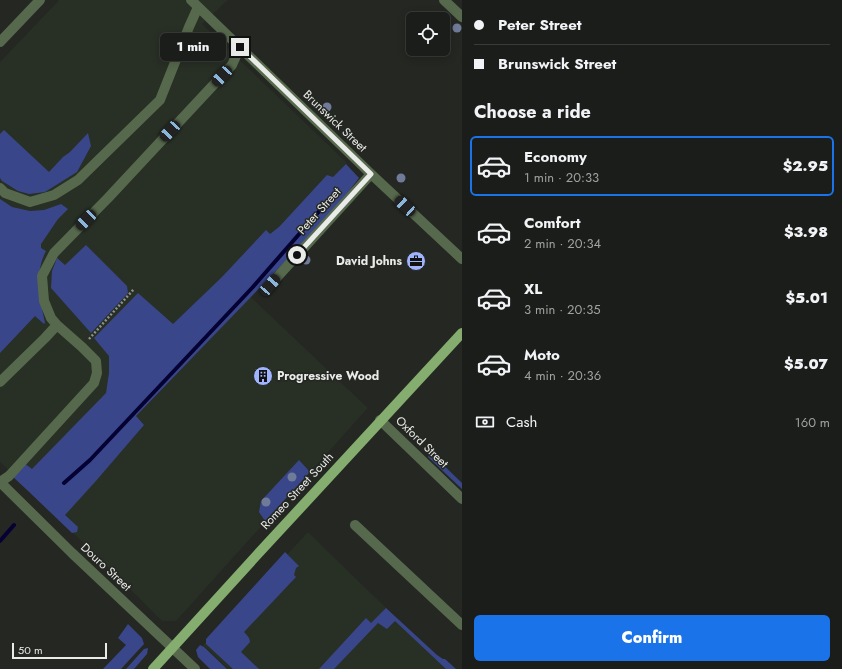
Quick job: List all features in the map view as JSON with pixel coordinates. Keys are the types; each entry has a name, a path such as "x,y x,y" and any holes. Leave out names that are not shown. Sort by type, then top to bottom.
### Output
{"main road":[{"name":"Romeo Street South","path":"153,669 380,420 462,333"}],"street":[{"path":"0,42 40,0"},
{"path":"444,0 462,17"},
{"path":"0,188 5,193 30,202 54,195 78,180 160,100 189,27 195,4"},
{"name":"Brunswick Street","path":"195,4 371,174 462,259"},
{"path":"0,482 9,476 94,383 97,373 96,361 57,325 51,318 44,301 42,276 54,253 108,198 232,65 240,47"},
{"name":"Peter Street","path":"270,285 371,174"},
{"path":"0,382 57,325"},
{"name":"Oxford Street","path":"380,420 462,499"},
{"name":"Douro Street","path":"0,482 72,553 195,669"},
{"path":"355,525 462,625"}],"path":[{"path":"82,347 134,290"}],"shaded area":[{"path":"59,0 228,0 202,24 347,163 236,283 368,408 176,621 162,621 0,462 0,62"},
{"path":"4,130 49,172 88,133 91,146 77,172 45,192 29,194 18,191 2,181 0,178 0,134"},
{"path":"346,164 359,178 338,205 303,243 136,416 144,425 65,515 78,527 77,532 72,533 13,477 24,463 32,469 106,393 109,373 109,356 94,338 138,293 173,324 222,277 266,230 270,234 279,227 327,175 333,177"},
{"path":"0,199 12,207 30,211 44,210 61,204 68,209 58,219 41,244 41,248 46,251 42,259 39,277 40,295 45,323 44,324 35,316 0,353"},
{"path":"86,245 127,286 128,293 91,333 51,288 52,271 57,258 65,265"},
{"path":"431,453 462,483 462,489 428,457"},
{"path":"299,460 310,472 265,521 259,512 261,501"},
{"path":"308,532 449,669 228,669 203,645"},
{"path":"285,552 299,566 296,568 294,575 296,577 244,632 249,638 250,642 241,652 259,669 233,669 206,644 206,639"},
{"path":"386,608 437,655 445,659 456,669 446,669 395,621 387,629 378,623 334,669 319,669 366,618 371,623"},
{"path":"128,624 142,638 144,644 121,669 103,669 126,645 118,638"},
{"path":"200,645 227,669 210,669 198,657 196,650"},
{"path":"148,648 147,654 134,669 126,669 144,649"}],"waterway":[{"path":"64,483 90,460 252,288 336,192"},
{"path":"0,541 14,525"}],"place":[{"name":"David Johns","path":"416,261"},
{"name":"Progressive Wood","path":"263,376"}],"route":[{"path":"240,47 371,174 297,255"}]}
